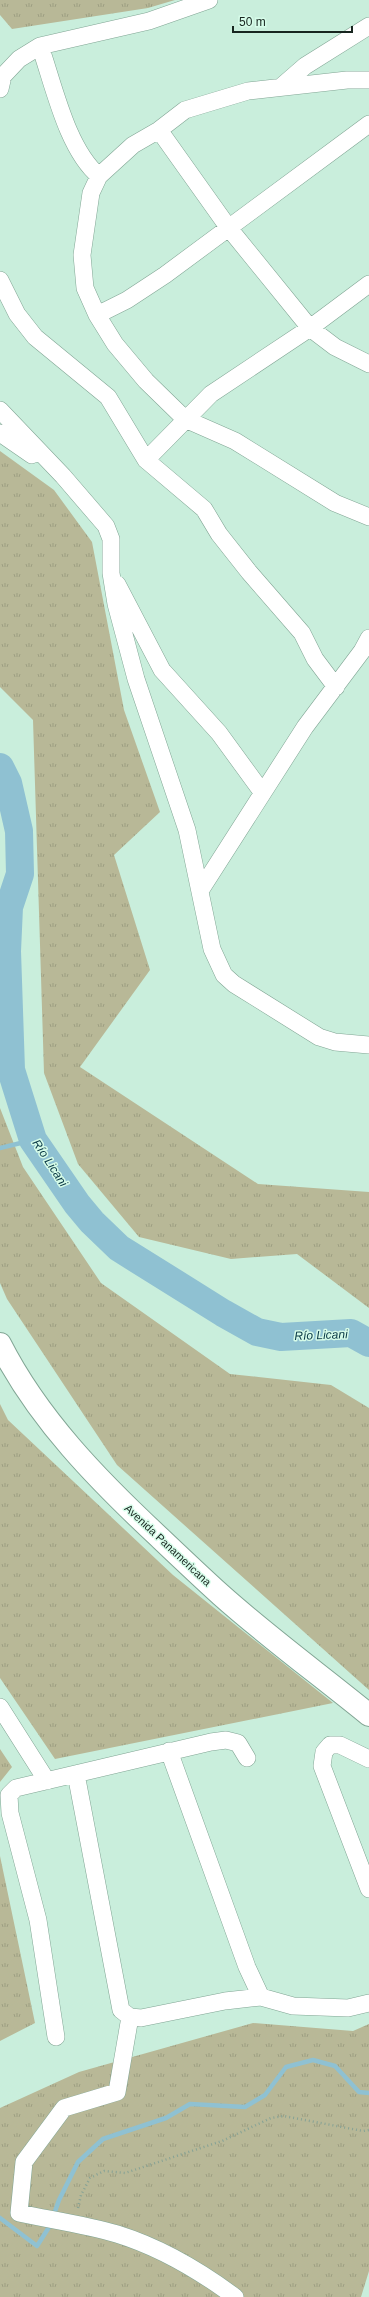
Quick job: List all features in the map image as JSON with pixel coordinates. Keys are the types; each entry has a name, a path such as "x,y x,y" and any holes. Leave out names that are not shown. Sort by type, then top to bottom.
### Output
{"main road":[{"name":"Avenida Panamericana","path":"0,1344 14,1372 50,1423 84,1463 128,1509 222,1596 369,1715"}],"street":[{"path":"0,88 4,76 19,59 40,46 148,21 209,0"},
{"path":"282,86 305,66 369,26"},
{"path":"40,46 75,148 87,166 99,176"},
{"path":"369,80 282,86 248,91 185,110 159,130 132,145 99,176 91,193 82,255 85,288 97,315 115,344 146,381 185,419 235,441 335,503 369,517"},
{"path":"97,315 127,300 165,275 369,124"},
{"path":"159,130 228,227 310,328 335,347 369,364"},
{"path":"0,280 17,314 35,337 108,397 146,460 204,509 219,534 249,572 302,633 314,659 336,687"},
{"path":"146,460 211,394 310,328 369,284"},
{"path":"0,410 63,476 106,526 111,540 111,572 116,604 136,679 187,830 212,949 224,975 234,984 319,1037 335,1042 369,1045"},
{"path":"0,433 63,476"},
{"path":"111,572 162,670 218,734 262,792"},
{"path":"200,891 305,727 362,651 369,638"},
{"path":"0,1707 47,1781"},
{"path":"56,2037 38,1920 10,1813 9,1795 16,1788 169,1751 226,1740 238,1743 247,1758"},
{"path":"369,1759 340,1745 330,1745 324,1752 322,1766 369,1888"},
{"path":"169,1751 247,1967 261,1997"},
{"path":"76,1774 121,2010 130,2017 141,2018 225,2001 261,1997 293,2006 348,2008 369,2003"},
{"path":"130,2017 117,2092 64,2108 24,2162 19,2213 117,2234 159,2250 220,2286 235,2297"}],"path":[{"path":"80,2212 78,2207 81,2195 90,2178 104,2171 125,2173 133,2171 222,2141 271,2118 284,2116 363,2131 369,2130"}],"green space":[{"path":"0,0 175,0 148,8 12,29 0,15"},
{"path":"0,451 54,490 92,542 124,710 160,812 114,855 150,970 80,1067 258,1184 369,1192 369,1308 297,1254 231,1259 139,1237 78,1164 44,1073 33,720 0,687"},
{"path":"0,1108 23,1167 101,1283 230,1374 331,1385 369,1408 369,1690 117,1465 7,1299 0,1283"},
{"path":"0,1404 8,1420 173,1575 333,1703 55,1759 0,1678"},
{"path":"0,1749 12,1767 0,1782"},
{"path":"0,1856 35,2023 0,2041"},
{"path":"253,2023 353,2031 369,2024 369,2271 361,2297 0,2297 0,2108 79,2072"}],"waterway":[{"name":"Río Licani","path":"0,767 8,783 19,831 20,874 9,907 7,951 11,1070 33,1140 77,1204 92,1222 119,1248 223,1313 257,1332 281,1337 351,1333 369,1343"},
{"path":"0,1148 33,1140"},
{"path":"53,2217 59,2200 78,2162 103,2139 166,2118 190,2104 245,2107 265,2095 286,2067 313,2060 335,2066 359,2092 369,2093"},
{"path":"0,2218 37,2246 51,2224"}]}
